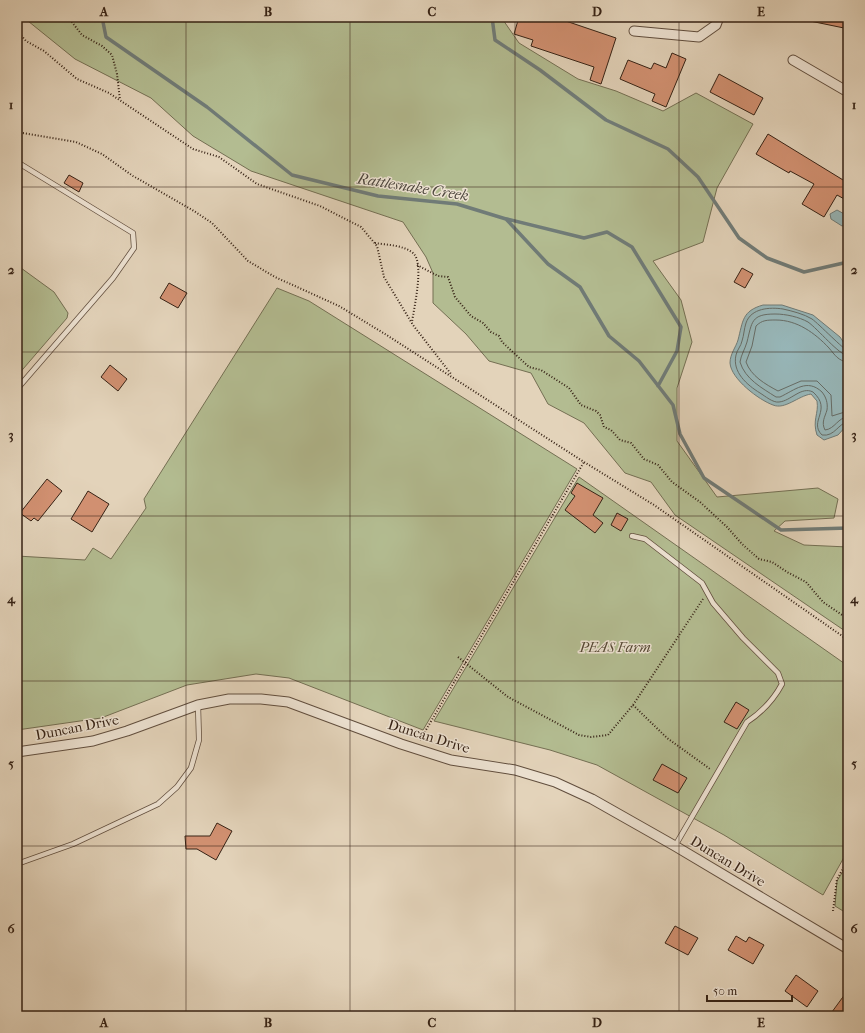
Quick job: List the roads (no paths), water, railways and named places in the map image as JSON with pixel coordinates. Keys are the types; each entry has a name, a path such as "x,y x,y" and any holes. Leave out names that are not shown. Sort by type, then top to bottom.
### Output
{"street":[{"path":"634,31 699,38 716,25 719,17"},
{"path":"793,60 848,92"},
{"name":"Duncan Drive","path":"17,752 93,741 127,731 198,705 229,699 260,699 288,702 451,760 515,770 555,782 592,798 848,949"}],"lane":[{"path":"17,162 133,233 134,248 113,278 17,389"},
{"path":"632,536 645,539 702,583 712,603 778,673 782,684 774,698 761,712 747,722 675,846"},
{"path":"17,864 73,844 158,804 177,786 191,768 199,740 198,705"}],"water":[{"path":"837,210 848,216 848,222 846,225 842,226 831,219 830,214"},
{"path":"763,305 782,305 813,315 840,337 848,349 848,424 838,435 824,440 817,435 815,421 817,401 811,394 782,406 773,405 754,394 735,376 730,360 738,340 744,318 751,310"}],"waterway":[{"name":"Rattlesnake Creek","path":"102,17 106,37 207,107 292,175 378,196 457,204 506,219 548,264 580,287 609,336 639,361 673,405 680,434 704,478 781,530 848,528"},
{"path":"492,17 495,40 540,70 606,120 668,149 698,177 739,238 767,258 804,272 848,262"},
{"path":"507,219 584,238 607,232 632,247 681,327 677,351 658,386"}],"park label":[{"name":"PEAS Farm","path":"615,647"}]}
